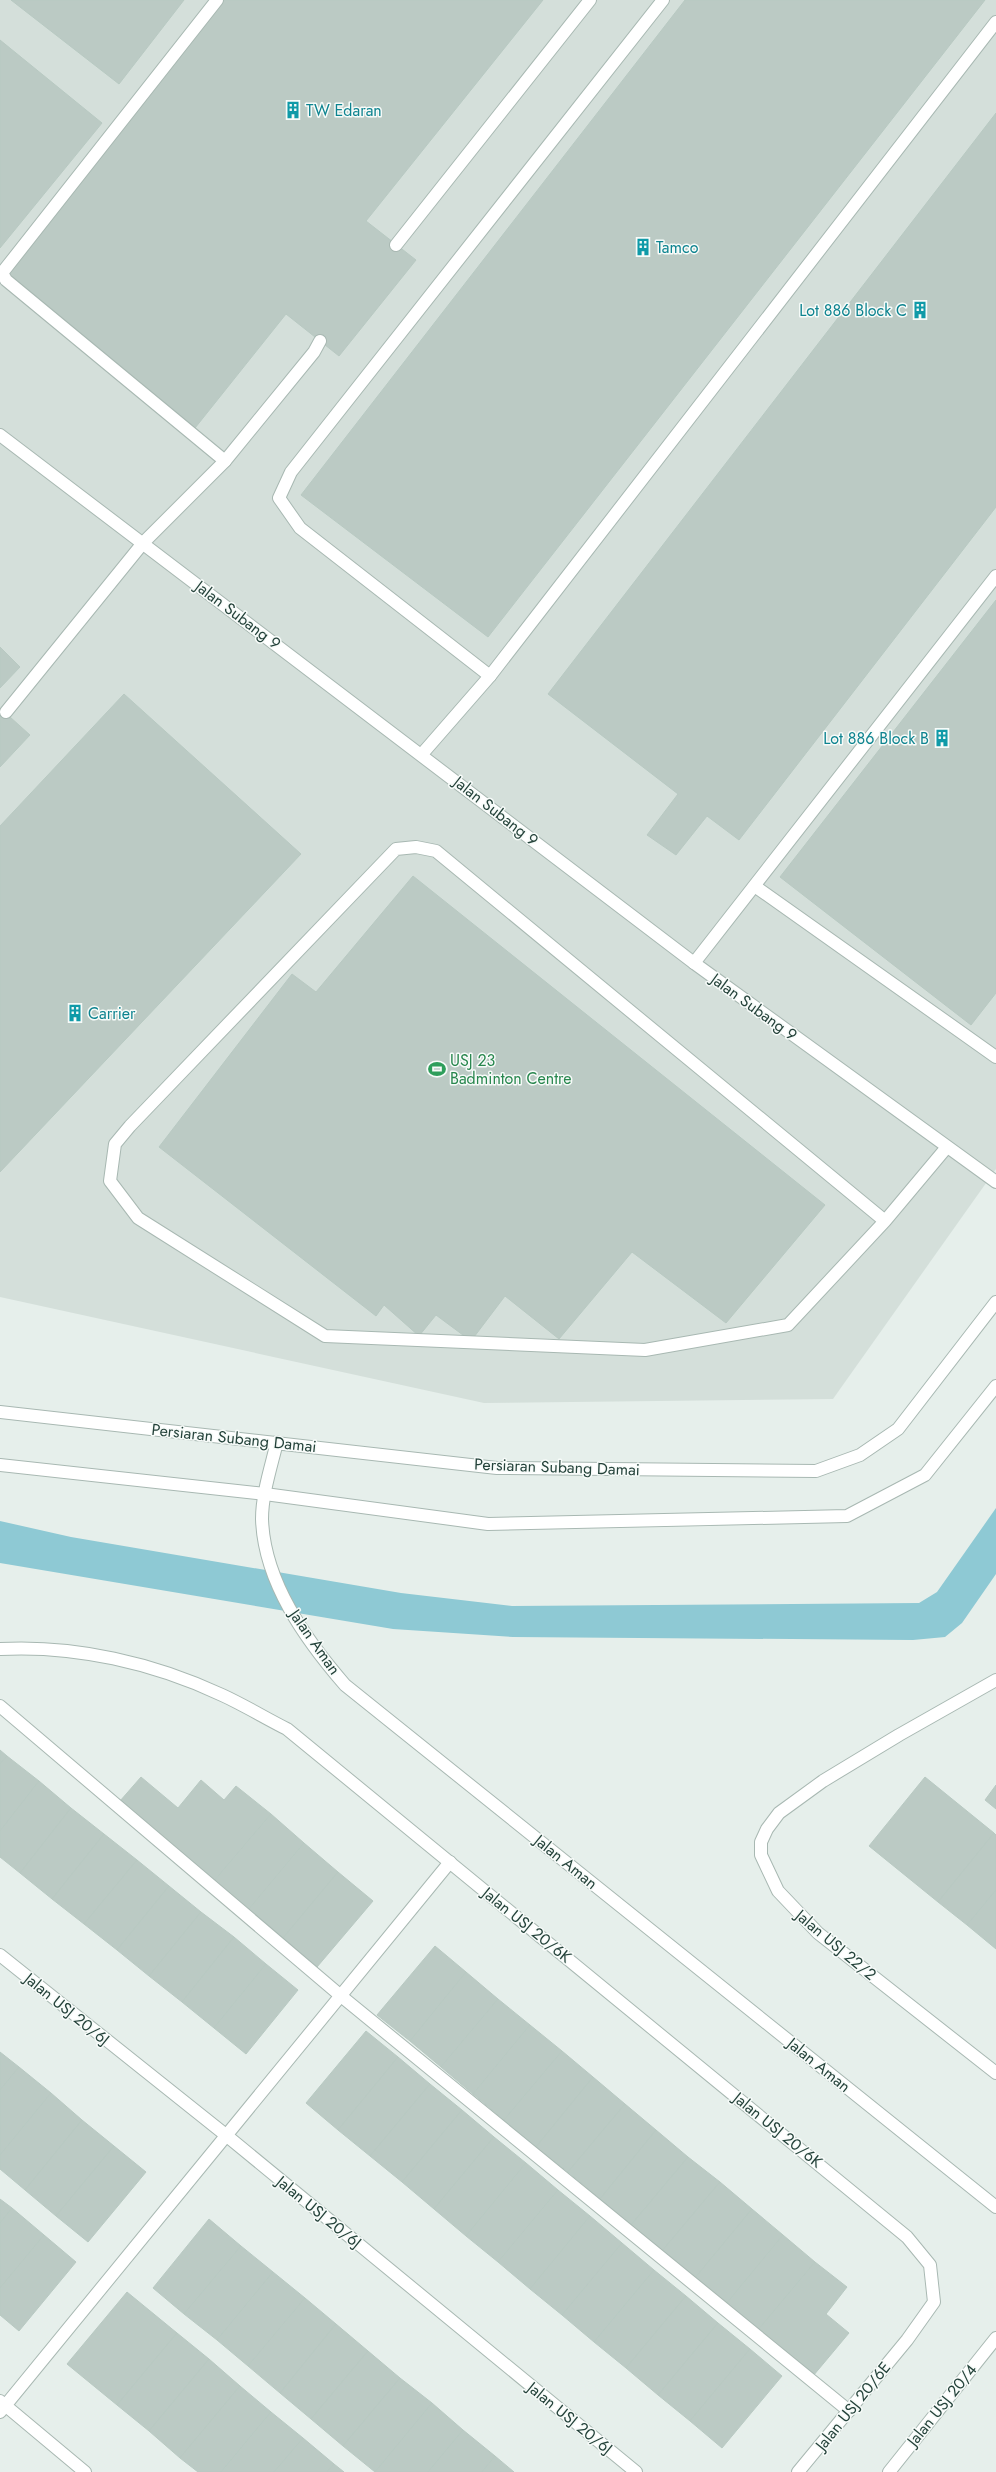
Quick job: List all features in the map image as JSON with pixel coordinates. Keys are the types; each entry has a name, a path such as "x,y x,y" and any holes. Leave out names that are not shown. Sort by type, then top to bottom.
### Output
{"street":[{"path":"218,0 2,273 6,280 225,461"},
{"path":"396,245 590,0"},
{"path":"490,676 300,528 278,498 291,472 663,0"},
{"path":"422,754 490,676 996,22"},
{"path":"6,712 143,543 225,461 314,352 320,341"},
{"name":"Jalan Subang 9","path":"0,435 422,754 694,964 996,1182"},
{"path":"694,964 756,887 996,576"},
{"path":"885,1221 436,850 416,847 396,849 130,1126 115,1144 110,1181 138,1218 325,1336 645,1350 788,1325 885,1221 947,1147"},
{"path":"756,887 996,1057"},
{"name":"Persiaran Subang Damai","path":"0,1412 277,1442 497,1468 816,1471 860,1454 898,1429 996,1302"},
{"path":"0,1465 265,1494 488,1524 847,1516 925,1476 996,1386"},
{"name":"Jalan Aman","path":"277,1442 265,1494 262,1519 266,1550 279,1585 297,1623 321,1657 345,1685 996,2208"},
{"name":"Jalan USJ 20/6K","path":"0,1649 90,1654 156,1669 222,1694 287,1729 907,2237 930,2265 934,2302 907,2340"},
{"name":"Jalan USJ 22/2","path":"996,1680 899,1735 823,1781 779,1813 767,1829 761,1842 761,1855 778,1891 818,1933 996,2073"},
{"path":"0,1706 341,1996 848,2411"},
{"path":"85,2472 2,2406 227,2136 450,1862"},
{"name":"Jalan USJ 20/6J","path":"0,1955 227,2136 636,2472"},
{"name":"Jalan USJ 20/4","path":"889,2472 996,2338"},
{"name":"Jalan USJ 20/6E","path":"798,2472 907,2340"}],"shaded area":[{"path":"0,0 996,0 996,1169 833,1399 484,1403 0,1297"}],"water":[{"path":"996,1508 996,1574 962,1623 945,1637 913,1640 513,1637 393,1629 0,1563 0,1521 71,1537 401,1593 512,1606 919,1603 937,1592"}],"building":[{"path":"11,0 184,0 119,84"},
{"name":"TW Edaran","path":"220,0 543,0 366,221 416,260 339,356 286,314 195,428 2,274"},
{"name":"Tamco","path":"685,0 985,0 488,637 301,495"},
{"path":"0,40 102,123 0,248"},
{"name":"Lot 886 Block C","path":"996,113 996,507 739,840 707,816 676,855 647,835 678,794 548,694"},
{"name":"Lot 886 Block B","path":"996,600 996,993 971,1025 780,877"},
{"path":"0,647 20,667 0,688"},
{"name":"Carrier","path":"124,694 301,854 0,1172 0,826"},
{"path":"0,708 30,735 0,767"},
{"name":"USJ 23 Badminton Centre","path":"413,876 825,1205 726,1323 632,1252 559,1339 505,1296 471,1341 436,1315 419,1336 384,1305 376,1316 159,1147 292,974 316,992"},
{"path":"0,1750 7,1756 0,1764"},
{"path":"7,1756 39,1781 0,1831 0,1764"},
{"path":"141,1777 178,1808 201,1780 224,1800 236,1786 271,1814 214,1881 120,1801"},
{"path":"925,1777 994,1833 938,1902 869,1846"},
{"path":"39,1781 71,1808 20,1873 0,1857 0,1831"},
{"path":"996,1785 996,1809 985,1800"},
{"path":"71,1808 104,1834 52,1899 20,1873"},
{"path":"271,1814 304,1843 249,1909 214,1881"},
{"path":"994,1833 996,1835 996,1890 967,1925 938,1902"},
{"path":"104,1834 137,1860 84,1924 52,1899"},
{"path":"304,1843 338,1872 283,1938 249,1909"},
{"path":"137,1860 169,1886 117,1950 84,1924"},
{"path":"338,1872 373,1901 317,1967 283,1938"},
{"path":"169,1886 201,1912 149,1976 117,1950"},
{"path":"996,1890 996,1949 967,1925"},
{"path":"201,1912 234,1937 182,2002 149,1976"},
{"path":"234,1937 266,1964 214,2028 182,2002"},
{"path":"435,1946 466,1972 410,2041 377,2015"},
{"path":"266,1964 298,1990 246,2054 214,2028"},
{"path":"466,1972 498,1999 441,2067 410,2041"},
{"path":"498,1999 530,2025 473,2094 441,2067"},
{"path":"530,2025 562,2051 504,2120 473,2094"},
{"path":"366,2031 398,2057 338,2130 306,2103"},
{"path":"562,2051 593,2077 536,2147 504,2120"},
{"path":"0,2052 19,2067 0,2090"},
{"path":"398,2057 430,2084 370,2156 338,2130"},
{"path":"19,2067 51,2093 0,2155 0,2090"},
{"path":"593,2077 625,2104 568,2172 536,2147"},
{"path":"430,2084 462,2110 402,2182 370,2156"},
{"path":"51,2093 82,2120 25,2190 0,2169 0,2155"},
{"path":"625,2104 656,2130 600,2199 568,2172"},
{"path":"462,2110 494,2137 434,2209 402,2182"},
{"path":"82,2120 114,2146 56,2216 25,2190"},
{"path":"656,2130 688,2157 631,2225 600,2199"},
{"path":"494,2137 526,2163 466,2236 434,2209"},
{"path":"114,2146 146,2172 88,2242 56,2216"},
{"path":"688,2157 720,2182 662,2251 631,2225"},
{"path":"526,2163 558,2190 498,2262 466,2236"},
{"path":"720,2182 752,2209 695,2278 662,2251"},
{"path":"558,2190 590,2216 530,2289 498,2262"},
{"path":"0,2199 12,2208 0,2223"},
{"path":"12,2208 44,2235 0,2288 0,2223"},
{"path":"752,2209 783,2235 726,2304 695,2278"},
{"path":"590,2216 622,2243 562,2315 530,2289"},
{"path":"209,2219 241,2246 184,2314 153,2288"},
{"path":"44,2235 76,2262 19,2331 0,2315 0,2288"},
{"path":"783,2235 815,2262 758,2330 726,2304"},
{"path":"622,2243 654,2270 594,2342 562,2315"},
{"path":"241,2246 273,2272 217,2340 184,2314"},
{"path":"815,2262 847,2287 826,2314 849,2333 813,2376 758,2330"},
{"path":"654,2270 686,2296 626,2368 594,2342"},
{"path":"273,2272 305,2298 248,2366 217,2340"},
{"path":"127,2292 177,2333 117,2405 67,2364"},
{"path":"686,2296 718,2323 658,2395 626,2368"},
{"path":"305,2298 336,2324 280,2393 248,2366"},
{"path":"718,2323 750,2349 690,2421 658,2395"},
{"path":"336,2324 368,2351 311,2419 280,2393"},
{"path":"177,2333 209,2359 149,2431 117,2405"},
{"path":"750,2349 782,2376 722,2448 690,2421"},
{"path":"368,2351 400,2378 343,2446 311,2419"},
{"path":"209,2359 240,2386 180,2458 149,2431"},
{"path":"400,2378 432,2403 375,2472 343,2446"},
{"path":"240,2386 271,2412 221,2472 198,2472 180,2458"},
{"path":"432,2403 463,2430 428,2472 375,2472"},
{"path":"271,2412 303,2438 274,2472 221,2472"},
{"path":"463,2430 495,2456 482,2472 428,2472"},
{"path":"303,2438 334,2464 327,2472 274,2472"},
{"path":"495,2456 514,2472 482,2472"},
{"path":"334,2464 344,2472 327,2472"}],"place":[{"name":"TW Edaran","path":"293,110"},
{"name":"Tamco","path":"643,247"},
{"name":"Lot 886 Block C","path":"920,310"},
{"name":"Lot 886 Block B","path":"942,738"},
{"name":"Carrier","path":"75,1013"},
{"name":"USJ 23 Badminton Centre","path":"437,1069"}]}
